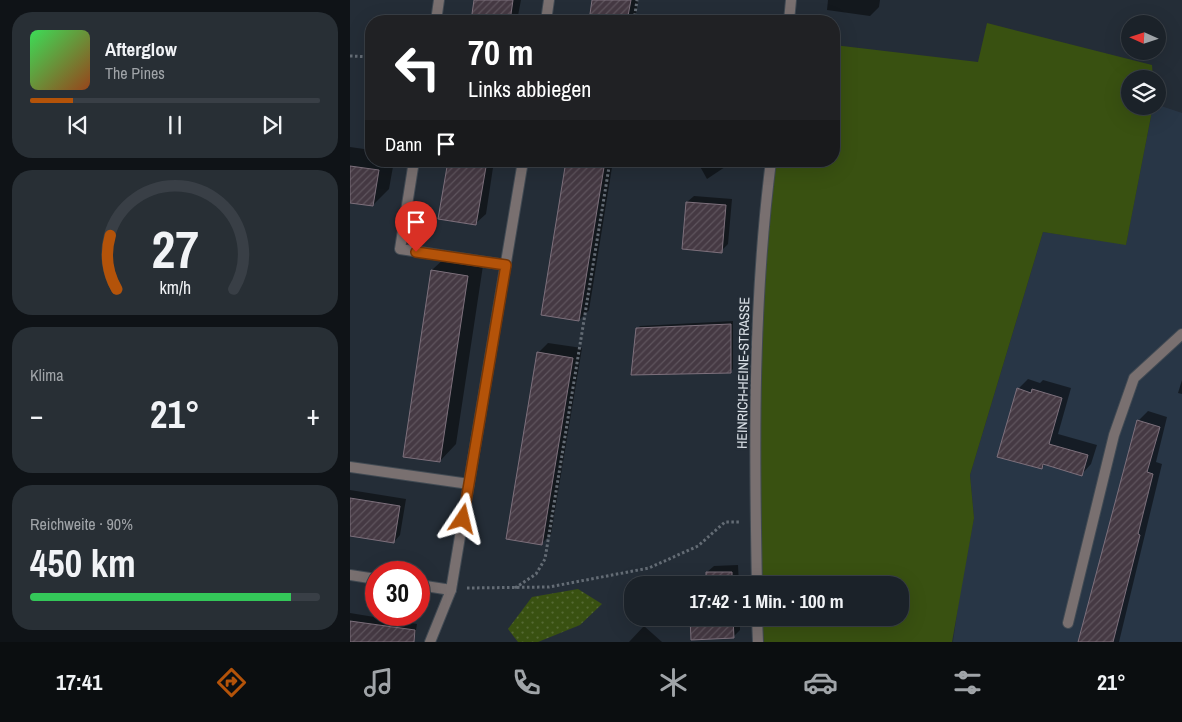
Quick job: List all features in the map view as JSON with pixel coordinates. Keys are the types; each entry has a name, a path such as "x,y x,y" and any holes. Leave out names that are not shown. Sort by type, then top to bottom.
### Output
{"street":[{"path":"437,15 439,0"},
{"path":"547,15 549,0"},
{"path":"790,15 791,0"},
{"path":"413,167 400,249 506,265"},
{"path":"430,642 451,590 522,167"},
{"name":"HEINRICH-HEINE-STRASSE","path":"757,576 756,347 762,231 770,167"},
{"path":"1068,623 1114,435 1134,378 1182,334"},
{"path":"350,467 469,484"},
{"path":"350,575 365,577"},
{"path":"430,587 451,590"},
{"path":"757,626 758,642"}],"path":[{"path":"635,15 637,0"},
{"path":"350,56 365,57"},
{"path":"515,588 536,574 545,559 609,167"},
{"path":"451,590 476,587 549,587 649,568 698,546 725,522 756,523"}],"shaded area":[{"path":"1166,108 1182,113 1182,642 953,642 960,591 974,518 970,475 1043,232 1126,244 1151,115 1166,115"}],"green space":[{"path":"987,23 1121,57 1121,60 1132,60 1152,65 1152,70 1121,70 1121,115 1151,115 1126,245 1043,232 970,475 974,518 952,642 759,642 759,626 909,626 909,576 759,576 757,346 772,167 840,167 840,46 978,62"},
{"path":"578,589 602,604 580,625 538,642 518,642 508,629 532,597"}],"building":[{"path":"474,0 513,0 511,15 472,15"},
{"path":"592,0 631,0 628,15 590,15"},
{"path":"350,166 379,170 373,206 350,203"},
{"path":"447,167 486,167 476,225 438,219"},
{"path":"565,167 604,167 579,321 541,315"},
{"path":"686,202 726,205 722,253 682,249"},
{"path":"431,270 468,276 440,462 403,457"},
{"path":"731,324 731,373 631,375 636,328"},
{"path":"537,352 573,358 542,545 506,539"},
{"path":"1017,388 1031,393 1032,389 1062,398 1049,444 1088,455 1082,476 1043,464 1042,469 997,457"},
{"path":"1137,420 1160,427 1147,472 1153,474 1138,534 1140,535 1113,642 1078,642"},
{"path":"350,498 400,506 394,543 350,536"},
{"path":"706,572 732,572 732,576 706,576"},
{"path":"350,621 365,623 365,626 386,626 415,630 414,642 350,642"},
{"path":"690,626 733,626 734,638 691,640"}],"route":[{"path":"416,252 506,265 463,519"}]}
